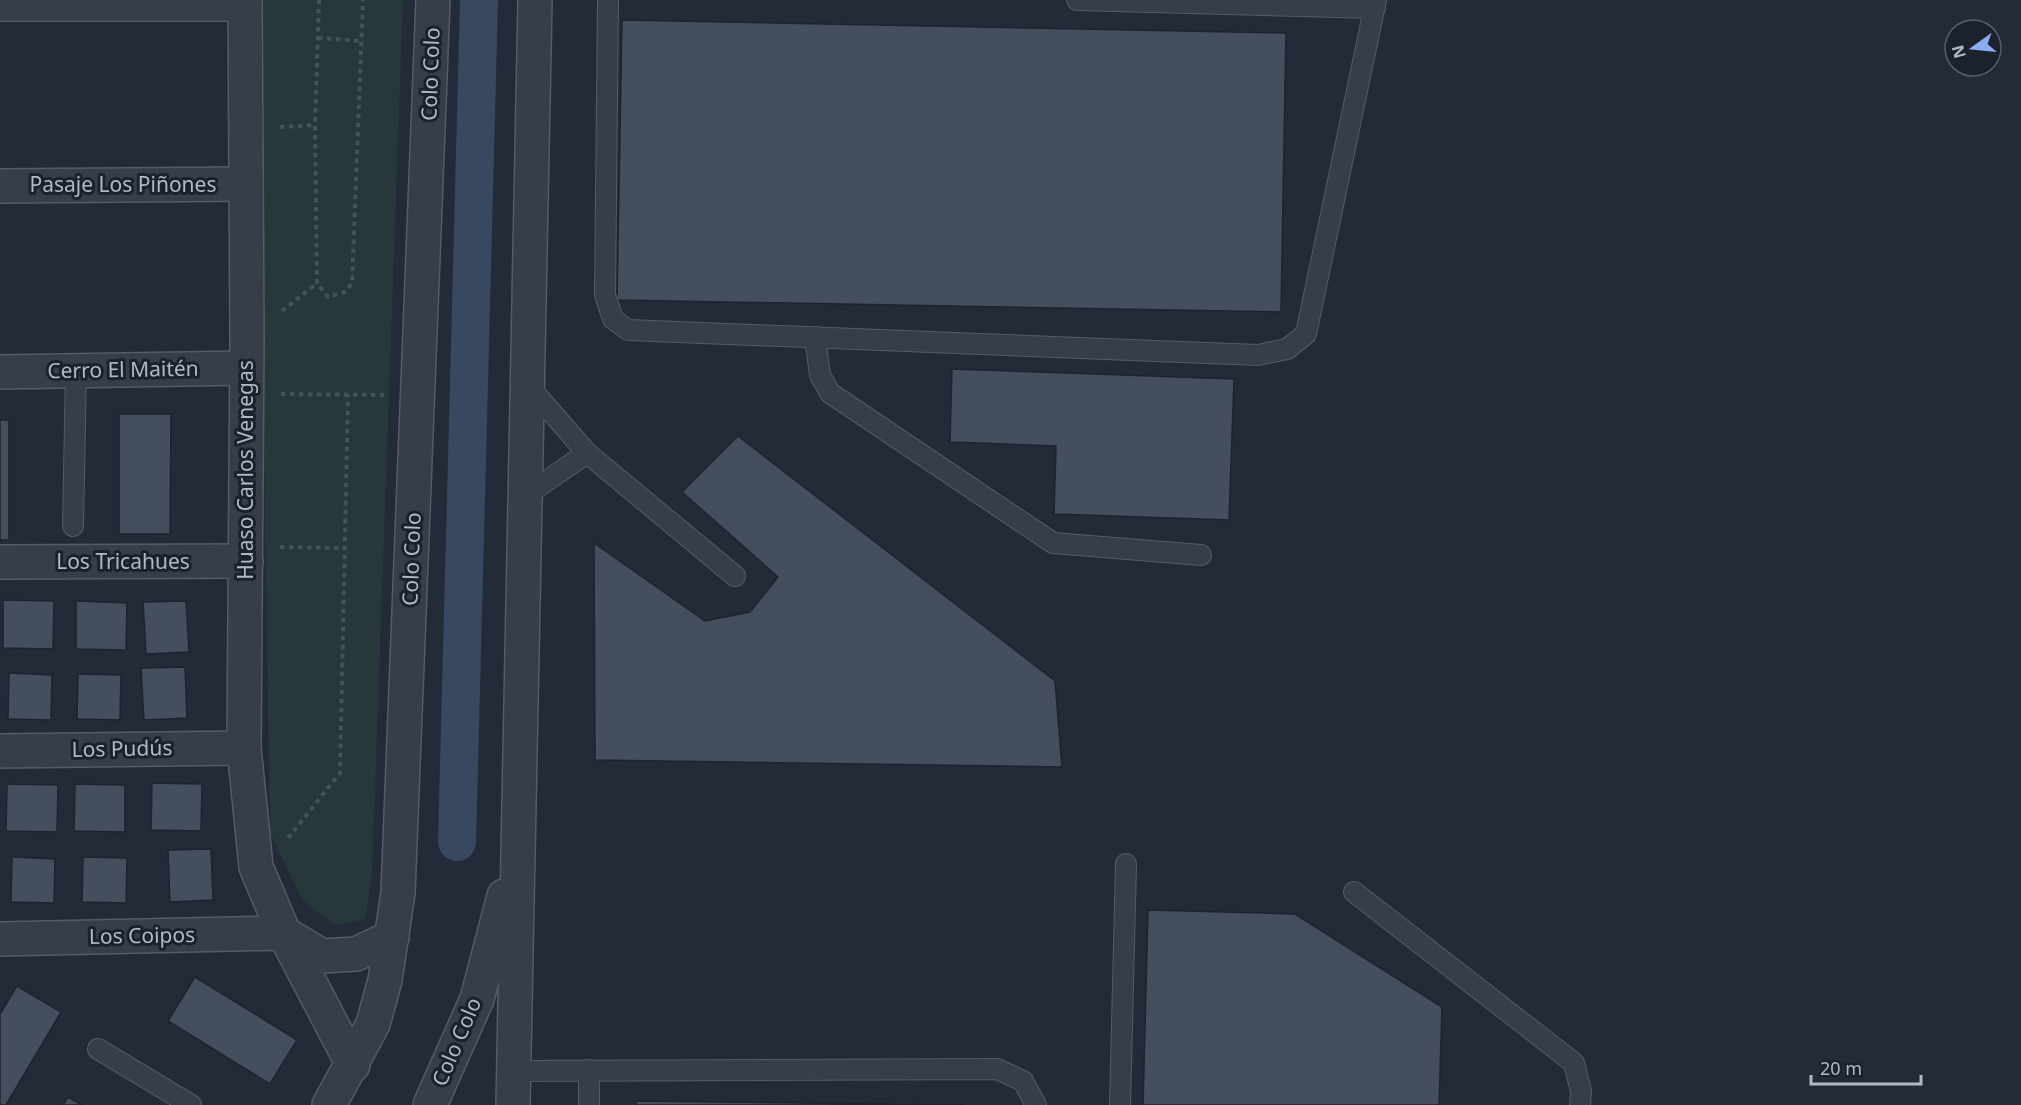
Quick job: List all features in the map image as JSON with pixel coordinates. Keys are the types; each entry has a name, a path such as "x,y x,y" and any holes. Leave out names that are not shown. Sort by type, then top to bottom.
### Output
{"street":[{"name":"Colo Colo","path":"329,1105 374,1024 392,938 398,893 433,0"},
{"name":"Colo Colo","path":"513,1105 535,0"},
{"path":"0,4 245,2"},
{"name":"Huaso Carlos Venegas","path":"245,2 244,748 249,815 258,874 284,933 353,1065"},
{"name":"Pasaje Los Piñones","path":"0,186 246,184"},
{"name":"Cerro El Maitén","path":"0,372 75,371 246,381"},
{"name":"Los Tricahues","path":"0,562 246,554"},
{"name":"Los Pudús","path":"0,751 244,748"},
{"name":"Colo Colo","path":"430,1105 477,999 518,839"},
{"path":"284,933 322,956 356,954 392,938"},
{"name":"Los Coipos","path":"0,939 284,933"}],"lane":[{"path":"608,0 605,295 613,319 628,330 1258,355 1287,349 1306,334 1375,4 1077,0"},
{"path":"815,338 820,375 830,393 1053,543 1201,555"},
{"path":"73,526 75,371"},
{"path":"527,384 587,453 735,576"},
{"path":"525,496 587,453"},
{"path":"1120,1105 1126,864"},
{"path":"1354,892 1574,1063 1581,1091 1580,1105"},
{"path":"98,1049 191,1105"},
{"path":"513,1071 998,1069 1023,1081 1036,1105"},
{"path":"589,1070 589,1105"}],"path":[{"path":"319,0 315,126 317,283 328,297 345,292 352,283 363,0"},
{"path":"318,38 362,41"},
{"path":"246,381 348,395 418,396"},
{"path":"258,874 340,773 348,395"},
{"path":"246,554 345,548"}],"shaded area":[{"path":"257,0 403,0 372,874 365,919 335,925 302,900 270,832"}],"building":[{"path":"622,20 1286,33 1281,312 617,300"},
{"path":"952,369 1234,379 1229,520 1054,514 1056,446 950,442"},
{"path":"119,414 171,414 170,534 119,534"},
{"path":"0,420 9,420 9,540 0,540"},
{"path":"738,436 1055,681 1062,767 595,760 594,543 705,621 750,612 778,577 682,492"},
{"path":"3,600 54,601 53,649 3,648"},
{"path":"76,601 127,603 126,650 76,649"},
{"path":"186,601 189,652 146,654 143,602"},
{"path":"185,667 187,718 144,720 141,668"},
{"path":"9,673 52,675 51,720 8,719"},
{"path":"78,674 121,675 120,720 77,719"},
{"path":"152,783 202,784 201,831 151,830"},
{"path":"7,784 58,785 57,832 6,831"},
{"path":"75,784 125,785 125,832 74,831"},
{"path":"211,849 213,900 170,902 168,850"},
{"path":"12,857 55,859 54,903 11,902"},
{"path":"83,857 127,858 126,903 82,902"},
{"path":"1148,910 1295,914 1442,1007 1439,1105 1143,1105"},
{"path":"195,977 297,1040 270,1084 168,1021"},
{"path":"17,986 61,1012 6,1105 0,1105 0,1014"},
{"path":"68,1097 82,1105 63,1105"},
{"path":"636,1101 964,1105 636,1105"}],"waterway":[{"path":"457,842 479,0"}]}
